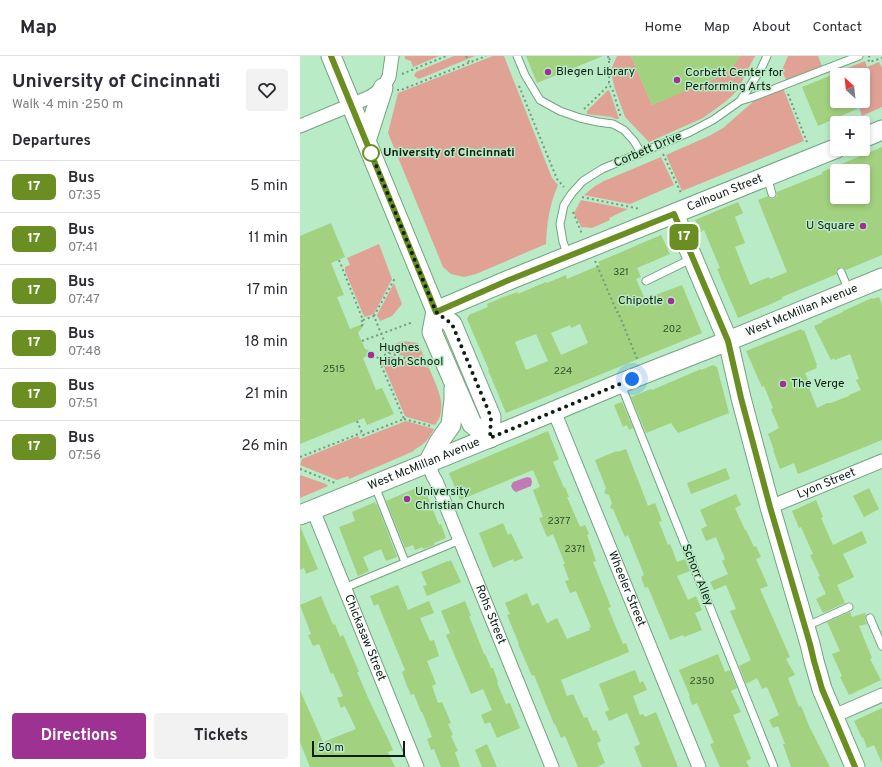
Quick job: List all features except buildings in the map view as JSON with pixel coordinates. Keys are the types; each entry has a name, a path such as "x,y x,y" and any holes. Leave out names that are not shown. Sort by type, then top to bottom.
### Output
{"main road":[{"path":"333,56 351,105 436,312 452,324 491,417 490,438"},
{"path":"366,141 389,89"},
{"path":"870,135 882,130"},
{"name":"Calhoun Street","path":"436,312 509,280 674,214 769,186 830,152"},
{"path":"674,214 728,341 741,398 770,507 822,689 855,767"},
{"name":"West McMillan Avenue","path":"307,512 490,438 620,383 882,278"},
{"path":"436,312 432,332 454,384 472,424 490,438"},
{"path":"428,463 439,442 451,425 454,384"}],"street":[{"path":"300,126 389,89 390,57"},
{"name":"Wheeler Street","path":"554,411 699,767"},
{"name":"Lyon Street","path":"770,507 882,460"},
{"name":"Rohs Street","path":"428,463 552,767"},
{"name":"Chickasaw Street","path":"307,512 344,588 417,767"},
{"path":"834,716 882,695"}],"lane":[{"path":"517,56 525,75 540,100 560,111 580,118 613,124 624,130 634,141 641,153"},
{"name":"Corbett Drive","path":"569,256 563,242 560,224 564,205 583,181 602,169 690,132 713,120 740,101 761,69 767,56"},
{"path":"740,101 859,56"},
{"path":"646,281 693,258"},
{"path":"841,272 849,291"},
{"name":"Schorr Alley","path":"620,383 774,767"},
{"path":"374,485 405,562"},
{"path":"344,588 460,540"},
{"path":"804,627 849,607"},
{"path":"870,618 882,646"}],"path":[{"path":"401,75 446,56"},
{"path":"466,56 469,63"},
{"path":"389,89 401,90 486,56"},
{"path":"608,56 609,84 623,123"},
{"path":"609,60 612,56"},
{"path":"870,56 868,57 869,62 882,58"},
{"path":"584,109 609,84"},
{"path":"519,85 557,178 564,187"},
{"path":"784,85 807,142"},
{"path":"663,154 681,193"},
{"path":"577,196 643,210"},
{"path":"572,211 582,234"},
{"path":"339,260 363,320 361,322 363,328"},
{"path":"594,260 640,364"},
{"path":"363,320 374,316 395,278"},
{"path":"374,316 389,353"},
{"path":"362,341 413,322"},
{"path":"372,351 378,358 404,419"},
{"path":"378,358 389,353 432,367"},
{"path":"357,421 363,436 404,419 431,426"},
{"path":"300,457 361,433"},
{"path":"300,470 338,484"}],"shaded area":[{"path":"405,56 439,56 413,67 411,61 405,59"},
{"path":"454,56 475,56 419,79 414,76 416,72"},
{"path":"493,56 504,56 552,178 558,185 552,200 549,214 546,244 476,274 464,277 451,274 443,267 388,133 398,93"},
{"path":"617,56 631,56 652,105 718,77 730,68 740,56 755,56 737,91 725,102 703,118 649,142 625,117 612,77 612,67"},
{"path":"788,56 818,56 822,66 786,80 782,70"},
{"path":"865,61 867,67 879,62 882,68 882,107 862,116 859,108 870,108 870,68 848,68"},
{"path":"783,88 804,141 682,191 666,155 709,136 723,128 754,101"},
{"path":"608,90 619,119 587,114 587,111"},
{"path":"661,157 674,185 630,204 584,195 604,181"},
{"path":"581,200 628,209 609,218 610,220 592,228 582,228 574,213"},
{"path":"379,244 392,279 374,314 365,317 345,271 345,267 350,265 347,258"},
{"path":"394,283 402,304 392,316 380,321 377,315"},
{"path":"402,341 418,343 427,364 392,352 390,346"},
{"path":"390,356 429,368 439,392 441,404 440,416 435,425 405,416 382,362 383,359"},
{"path":"406,421 434,429 426,441 414,451 349,479 348,476 337,480 300,465 302,459 358,436 360,439"},
{"path":"300,475 326,484 328,486 300,498"},
{"path":"527,477 531,478 531,486 516,492 513,490 511,486 513,482"}],"bus line":[{"name":"17","path":"331,56 436,312 509,280 674,214 728,341 741,398 770,507 822,689 855,767"}],"place":[{"name":"Blegen Library","path":"548,72"},
{"name":"Corbett Center for Performing Arts","path":"677,80"},
{"name":"University of Cincinnati","path":"371,153"},
{"name":"U Square","path":"863,226"},
{"name":"Chipotle","path":"671,301"},
{"name":"Hughes High School","path":"371,355"},
{"name":"The Verge","path":"783,384"},
{"name":"University Christian Church","path":"407,499"}],"route":[{"path":"371,153 436,312 452,324 486,403 491,417 490,438 632,379"}]}
